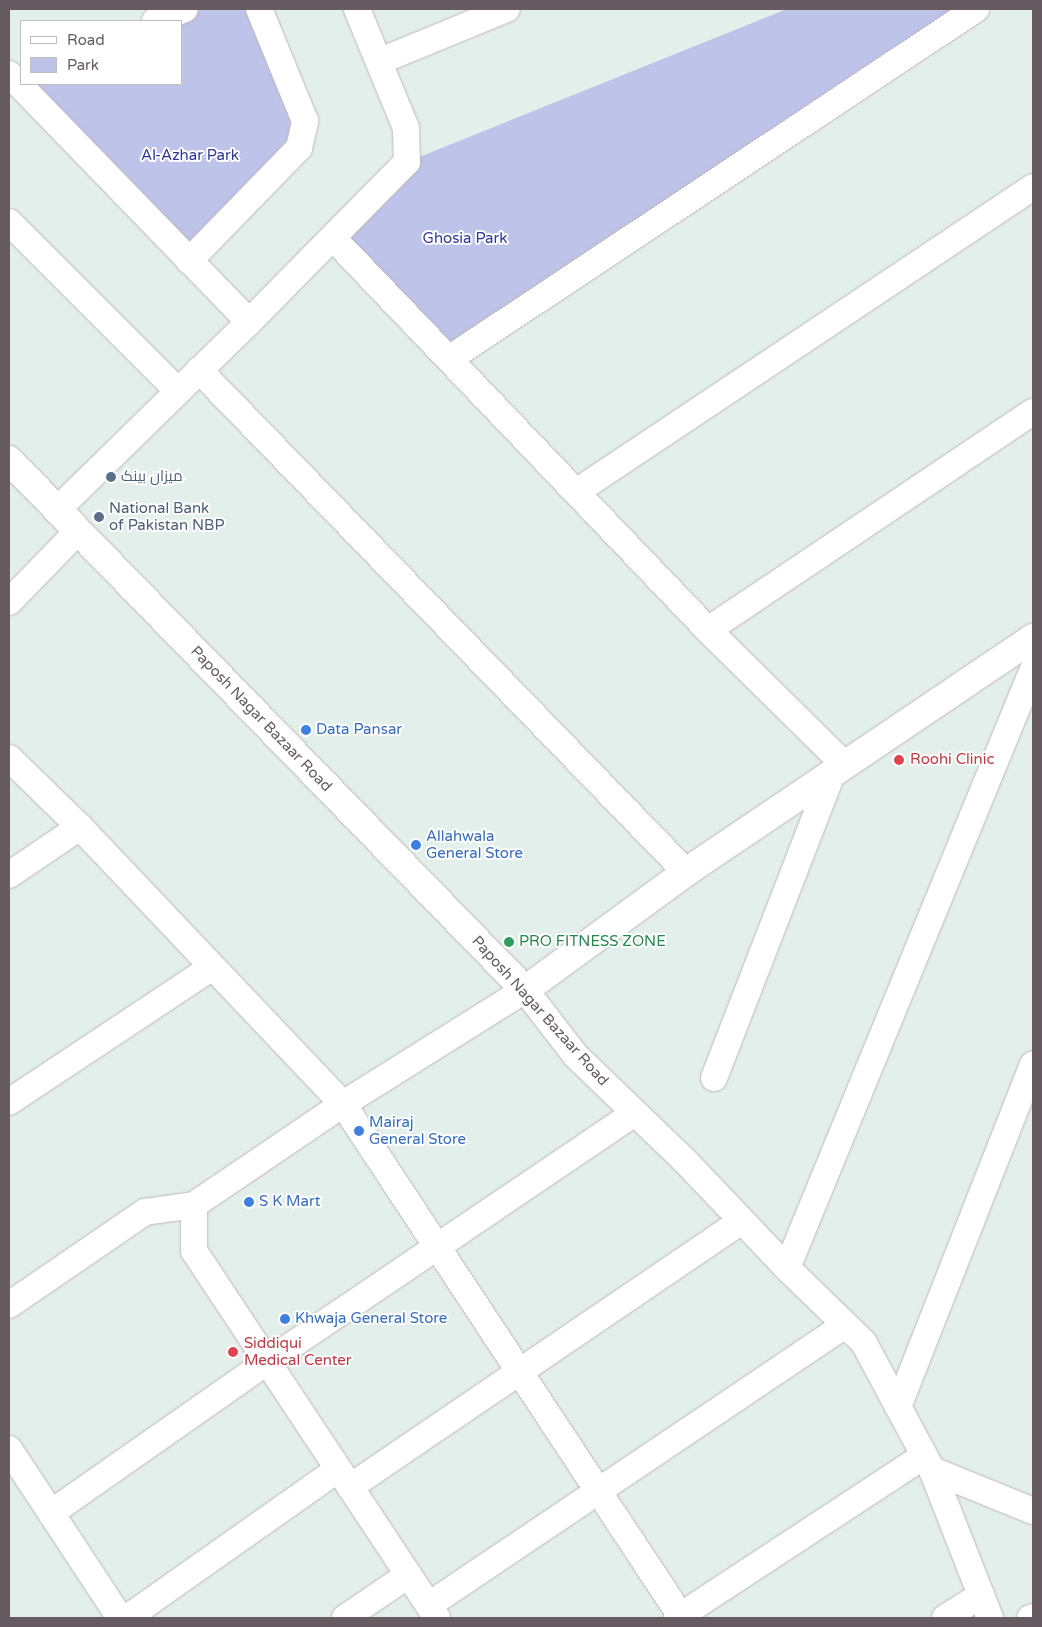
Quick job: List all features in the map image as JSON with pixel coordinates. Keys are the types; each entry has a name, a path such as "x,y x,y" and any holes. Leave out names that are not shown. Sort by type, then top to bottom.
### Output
{"street":[{"path":"158,20 185,9"},
{"path":"189,261 299,148 305,121 258,9"},
{"path":"57,510 249,322 407,162 406,128 357,9"},
{"path":"380,61 507,9"},
{"path":"449,359 976,9"},
{"path":"23,85 249,322"},
{"path":"576,492 1033,187"},
{"path":"9,222 178,391"},
{"path":"333,238 839,767"},
{"path":"199,370 686,872"},
{"path":"708,630 1033,412"},
{"name":"Paposh Nagar Bazaar Road","path":"9,460 525,990 576,1056 864,1344 928,1463 985,1606"},
{"path":"9,602 78,531"},
{"path":"9,1305 145,1212 194,1205 343,1104 525,990 686,872 839,767 1033,638"},
{"path":"787,1268 1033,669"},
{"path":"9,758 80,828 211,968 343,1104 680,1617 928,1463 1031,1504"},
{"path":"714,1078 839,767"},
{"path":"9,875 80,828"},
{"path":"9,1102 211,968"},
{"path":"898,1407 1033,1065"},
{"path":"51,1513 267,1362 635,1113"},
{"path":"194,1205 194,1251 433,1612 598,1491 845,1325"},
{"path":"127,1618 344,1478 520,1372 742,1221"},
{"path":"12,1460 51,1513 120,1618"},
{"path":"345,1618 408,1575"},
{"path":"945,1618 985,1606"}],"green space":[{"name":"Al-Azhar Park","path":"185,9 259,9 305,121 189,261 22,85 182,85 181,20"},
{"name":"Ghosia Park","path":"787,9 976,9 449,359 333,238 407,162"}],"place":[{"name":"میزان بینک","path":"111,477"},
{"name":"National Bank of Pakistan NBP","path":"99,517"},
{"name":"Data Pansar","path":"306,730"},
{"name":"Roohi Clinic","path":"899,760"},
{"name":"Allahwala General Store","path":"416,845"},
{"name":"PRO FITNESS ZONE","path":"509,942"},
{"name":"Mairaj General Store","path":"359,1131"},
{"name":"S K Mart","path":"249,1202"},
{"name":"Khwaja General Store","path":"285,1319"},
{"name":"Siddiqui Medical Center","path":"233,1352"}]}
